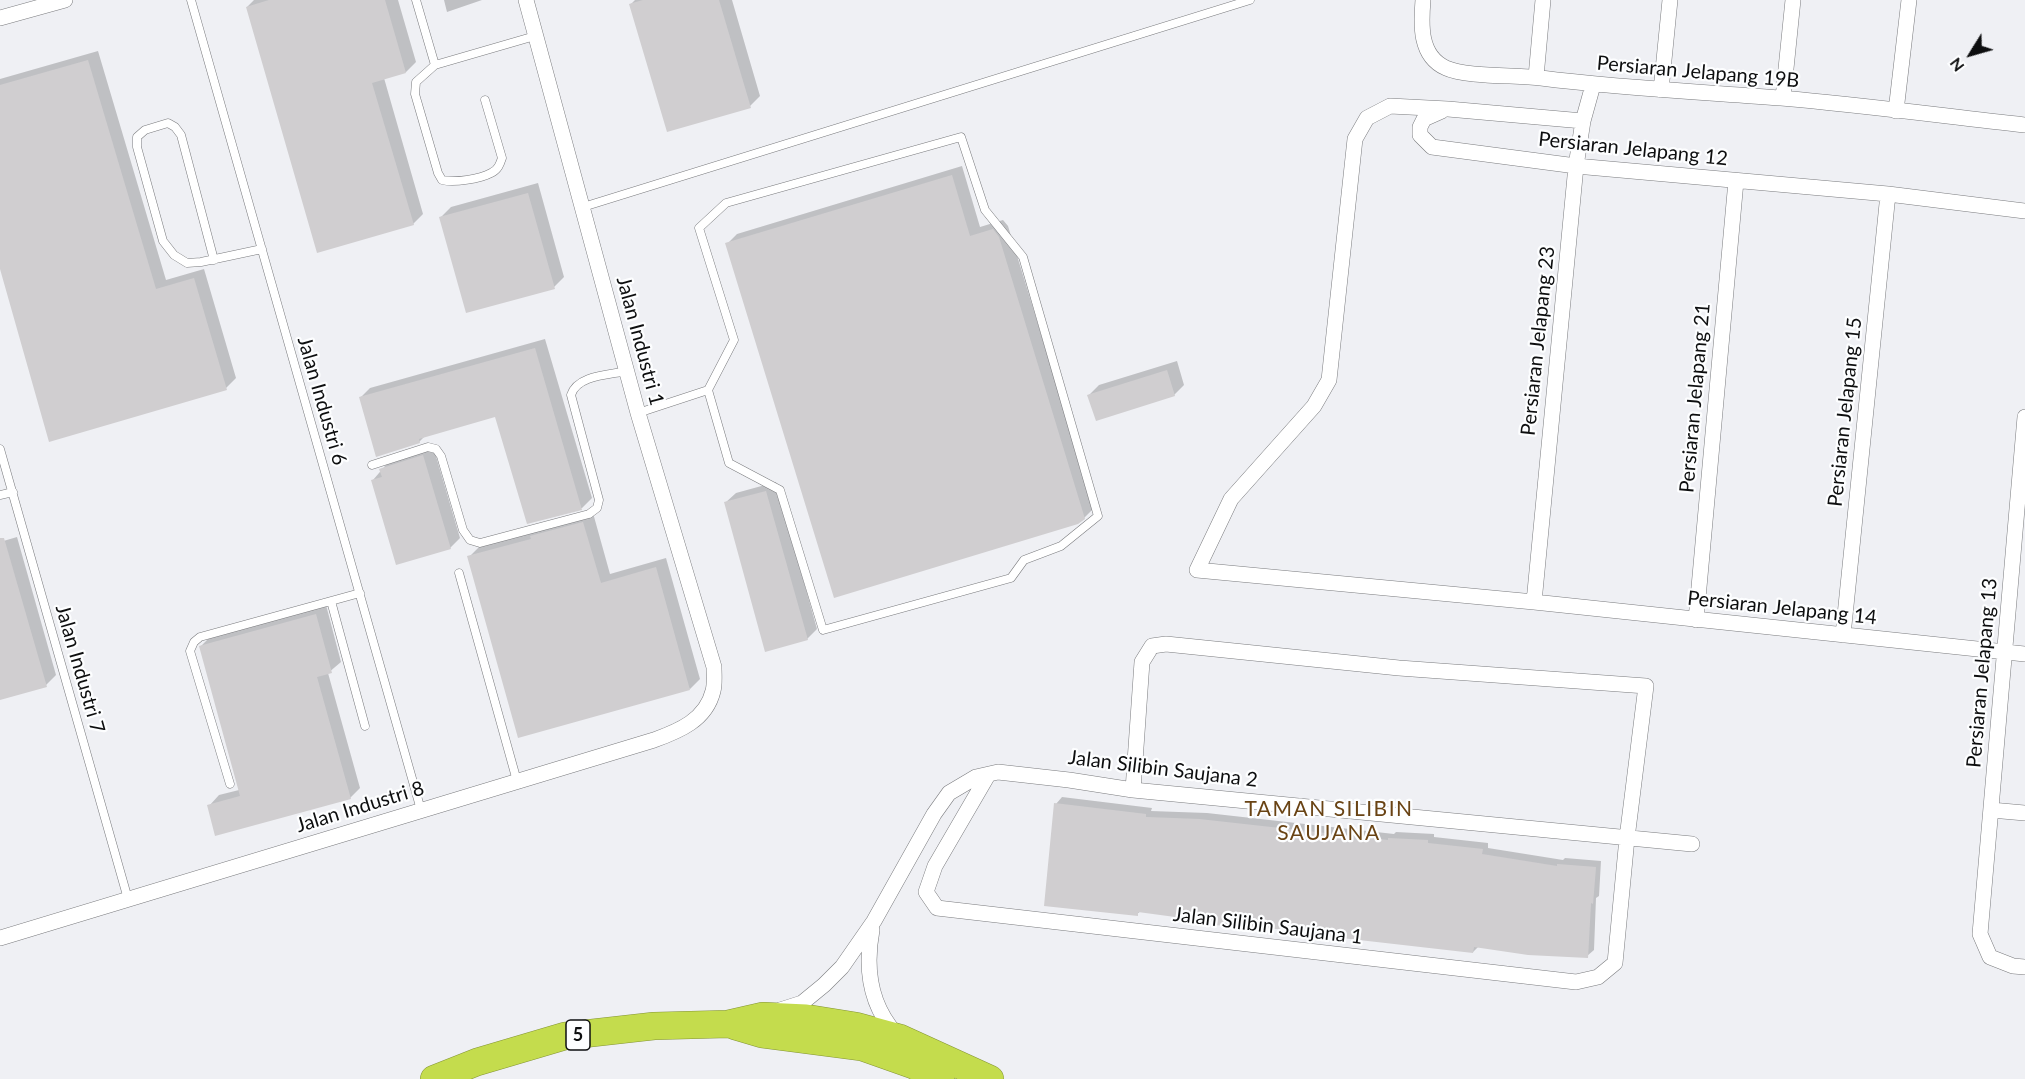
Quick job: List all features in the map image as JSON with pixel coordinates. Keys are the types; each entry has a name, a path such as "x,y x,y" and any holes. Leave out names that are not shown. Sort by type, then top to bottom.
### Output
{"highway":[{"name":"5","path":"434,1079 477,1062 565,1036 654,1026 728,1024 763,1016 806,1018 856,1026 900,1038 990,1079"},
{"name":"5","path":"728,1024 762,1034 862,1047 913,1065 941,1079"}],"street":[{"path":"0,18 65,0"},
{"name":"Jalan Industri 1","path":"526,0 638,413 714,667 713,691"},
{"name":"Persiaran Jelapang 19B","path":"1423,0 1421,26 1425,45 1434,60 1446,68 1460,72 1536,77 1593,85 1783,99 2025,125"},
{"path":"1536,77 1543,0"},
{"path":"1661,90 1670,0"},
{"path":"1783,99 1793,0"},
{"path":"1896,111 1909,0"},
{"name":"Persiaran Jelapang 23","path":"1534,602 1576,166 1583,121 1593,85"},
{"name":"Persiaran Jelapang 14","path":"1448,109 1390,106 1367,118 1355,139 1329,380 1314,406 1231,500 1197,570 1534,602 2025,654"},
{"name":"Persiaran Jelapang 12","path":"1583,121 1448,109 1424,119 1420,135 1432,147 1576,166 1888,194 2025,210"},
{"name":"Persiaran Jelapang 21","path":"1696,620 1736,181"},
{"name":"Persiaran Jelapang 15","path":"1843,635 1888,194"},
{"name":"Persiaran Jelapang 13","path":"2025,417 1980,934 1990,957 2013,966 2025,967"},
{"path":"1133,790 1142,662 1152,646 1166,644 1399,668 1646,686 1627,838"},
{"name":"Jalan Industri 8","path":"0,938 674,733 691,724 705,709 713,691"},
{"name":"Jalan Silibin Saujana 2","path":"988,775 998,772 1133,790 1692,844"},
{"path":"763,1016 802,1003 842,967 874,921 934,814 949,793 976,777 988,775"},
{"name":"Jalan Silibin Saujana 1","path":"988,775 935,866 926,892 937,908 1559,982 1576,982 1598,977 1615,963 1627,838"},
{"path":"1991,810 2025,813"},
{"path":"874,921 868,960 869,982 886,1022 900,1038"}],"lane":[{"name":"Jalan Industri 6","path":"191,0 421,810"},
{"path":"416,0 435,65"},
{"path":"583,207 1250,0"},
{"path":"485,100 502,158 498,168 491,173 453,183 442,180 415,94 416,82 435,65 535,36"},
{"path":"214,260 181,135 176,127 168,123 145,130 137,137 137,147 164,241 174,255 187,263 214,260 262,249"},
{"path":"638,413 708,390 734,340 699,228 726,202 961,137 985,210 1023,257 1098,516 1061,546 1024,560 1011,578 823,630 780,490 729,464 708,390"},
{"path":"372,465 428,447 436,449 441,456 463,530 470,540 480,543 589,514 597,508 599,500 571,395 573,387 580,382 627,371"},
{"name":"Jalan Industri 7","path":"0,451 128,899"},
{"path":"0,495 13,492"},
{"path":"459,573 517,781"},
{"path":"230,784 190,651 194,642 200,637 360,593"},
{"path":"331,601 365,726"}],"building":[{"path":"269,0 385,0 406,73 372,83 414,225 317,253 246,7"},
{"path":"643,0 719,0 751,108 667,132 629,4"},
{"path":"88,60 156,289 194,278 227,390 49,442 0,269 0,85"},
{"path":"952,175 970,236 993,229 999,237 1085,519 1078,524 834,598 725,243"},
{"path":"528,193 555,289 466,313 439,217"},
{"path":"535,348 582,510 527,524 495,417 419,439 420,443 376,457 359,397"},
{"path":"1167,370 1175,396 1096,421 1087,395"},
{"path":"423,455 451,549 396,565 371,480 382,477 379,469"},
{"path":"766,491 808,640 765,652 724,502"},
{"path":"583,522 601,583 656,567 690,690 518,738 467,556"},
{"path":"0,538 4,538 47,687 0,700"},
{"path":"316,614 332,673 317,677 351,799 215,836 207,805 240,796 199,646"},
{"path":"1054,803 1146,814 1146,817 1199,819 1388,840 1388,838 1428,840 1428,843 1483,849 1482,854 1557,866 1557,864 1596,867 1593,904 1591,903 1588,958 1528,955 1474,947 1473,953 1324,936 1324,932 1212,925 1212,922 1138,912 1138,916 1044,906"}],"district":[{"name":"TAMAN SILIBIN SAUJANA","path":"1329,821"}]}
